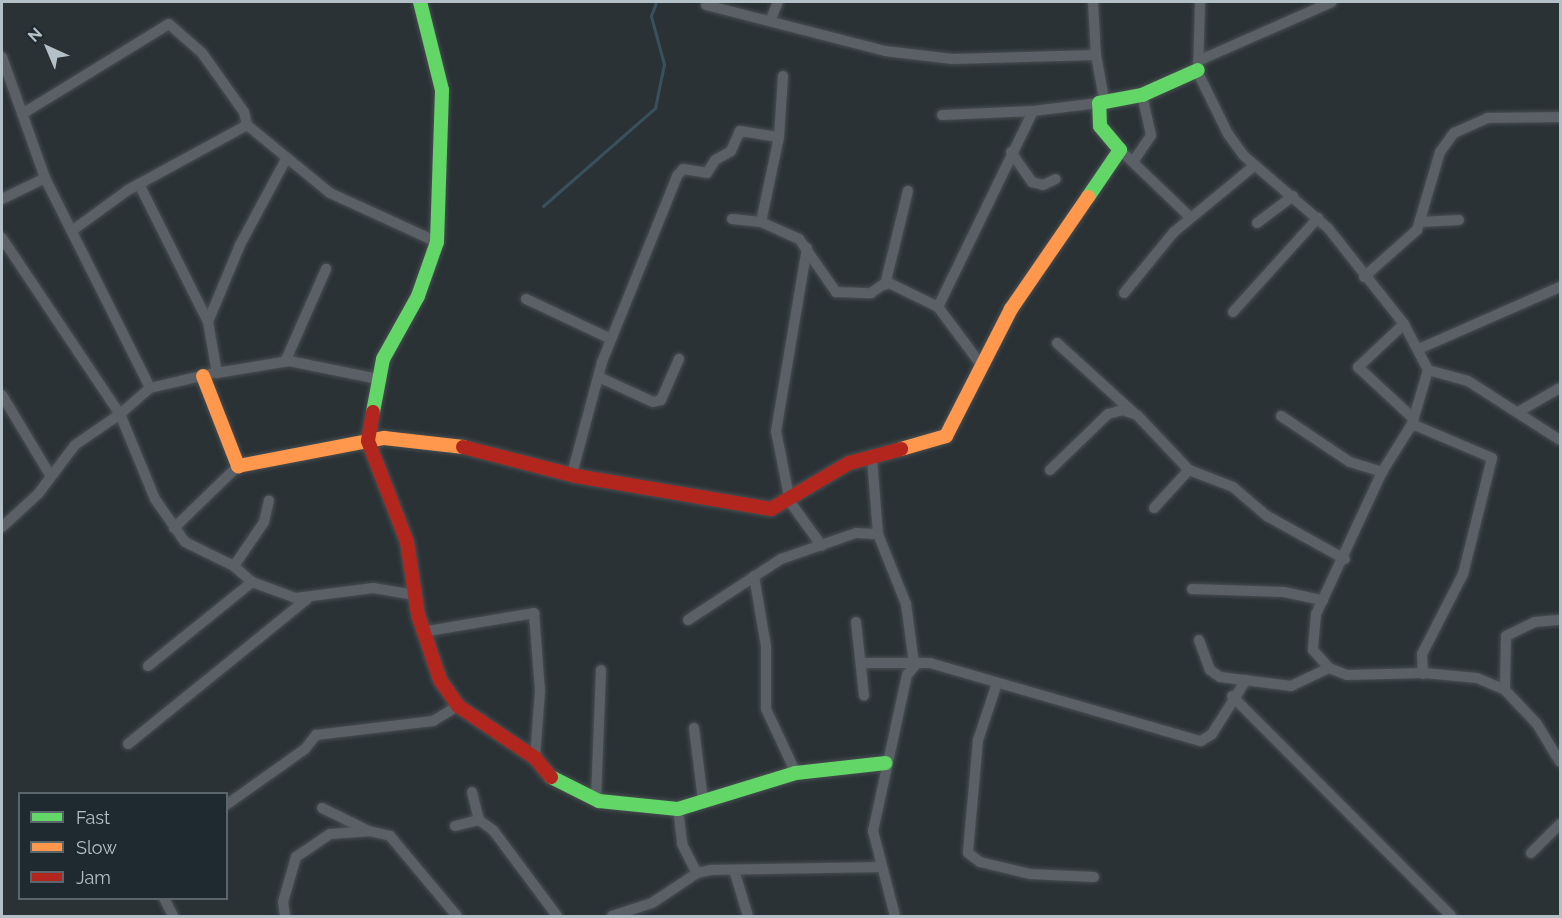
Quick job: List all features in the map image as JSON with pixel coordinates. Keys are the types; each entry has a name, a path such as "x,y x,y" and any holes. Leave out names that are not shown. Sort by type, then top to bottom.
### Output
{"street":[{"path":"420,2 442,90 437,242 378,379 368,441 407,542 422,632 440,680 458,706 535,758 555,781 596,800 678,809 796,773 885,764"},
{"path":"771,19 778,2"},
{"path":"1093,2 1102,103 1100,126 1120,150 1190,217"},
{"path":"1200,2 1198,65 1228,134 1255,165 1318,218 1404,324 1421,348 1428,370 1413,421 1382,472 1345,559 1323,600 1311,639 1317,658 1329,668 1365,677 1423,674 1477,678 1505,690 1537,724 1560,762"},
{"path":"942,115 1033,111 1102,103 1142,95 1198,65 1332,2"},
{"path":"706,5 771,19 863,46 953,59 1096,54"},
{"path":"22,114 169,24 202,53 244,112 247,125 285,161 330,194 437,242"},
{"path":"2,57 45,178 150,388"},
{"path":"761,222 779,137 783,76"},
{"path":"1133,162 1151,135 1142,95"},
{"path":"938,307 1011,152 1033,111"},
{"path":"1364,276 1411,238 1420,222 1440,152 1462,127 1509,115 1560,117"},
{"path":"73,230 139,184 247,125"},
{"path":"572,474 611,339 640,257 682,169 707,173 731,151 740,131 779,137"},
{"path":"174,528 238,466 384,438 487,450 572,474 755,507 790,502 829,473 946,436 979,362 1120,150"},
{"path":"1011,152 1032,182 1043,185 1056,179"},
{"path":"208,322 240,245 285,161"},
{"path":"1124,293 1190,217 1255,165"},
{"path":"2,199 45,178"},
{"path":"139,184 208,322 210,374 238,466"},
{"path":"885,285 908,191"},
{"path":"1257,223 1293,196"},
{"path":"1233,312 1318,218"},
{"path":"732,219 761,222 807,248 836,292 871,293 885,285 914,292 938,307 979,362"},
{"path":"1420,222 1459,220"},
{"path":"2,238 118,415 156,499 185,542 234,566 252,582 307,599 373,588 415,595"},
{"path":"807,248 776,431 790,502 822,546"},
{"path":"285,362 326,269"},
{"path":"1421,348 1560,287"},
{"path":"526,299 611,339"},
{"path":"1404,324 1358,367 1413,421 1492,458 1462,574 1422,654 1423,674"},
{"path":"1057,343 1137,415 1189,470 1233,487 1267,516 1345,559"},
{"path":"600,378 653,402 662,400 679,359"},
{"path":"2,527 38,494 50,475 75,445 118,415 150,388 210,374 285,362 378,379"},
{"path":"1428,370 1468,381 1560,440"},
{"path":"1518,412 1560,388"},
{"path":"2,395 50,475"},
{"path":"1050,470 1108,414 1124,410 1137,415"},
{"path":"1281,416 1350,462 1382,472"},
{"path":"872,459 878,534 906,604 915,663 885,764 873,831 879,867 895,916"},
{"path":"1154,508 1189,470"},
{"path":"234,566 264,522 268,501"},
{"path":"688,620 781,559 856,533 878,534"},
{"path":"754,576 766,646 766,709 796,773"},
{"path":"148,666 252,582"},
{"path":"1192,589 1284,592 1323,600"},
{"path":"128,744 307,599"},
{"path":"422,632 534,613 540,692 535,758"},
{"path":"1505,690 1506,636 1535,622 1560,620"},
{"path":"856,622 864,696"},
{"path":"1199,640 1210,670 1220,677 1291,686 1329,668"},
{"path":"862,663 915,663 1201,741 1212,734 1232,696 1246,680"},
{"path":"596,800 601,670"},
{"path":"996,686 978,740 968,853 980,861 1030,874 1094,877"},
{"path":"1232,696 1451,916"},
{"path":"228,805 305,749 316,735 433,721 458,706"},
{"path":"694,728 703,800"},
{"path":"472,792 479,819 493,830 557,916"},
{"path":"322,808 369,831 390,836 457,916"},
{"path":"678,809 682,844 697,873"},
{"path":"455,826 479,819"},
{"path":"1531,853 1560,824"},
{"path":"285,916 283,902 296,856 330,834 369,831"},
{"path":"612,916 652,903 697,873 879,867"},
{"path":"734,870 748,916"},
{"path":"165,900 173,916"}],"waterway":[{"path":"543,206 655,108 664,64 651,16 656,2"}],"traffic: fast":[{"path":"373,412 383,359 418,296 437,242 442,90 420,2"},
{"path":"1088,197 1120,150 1100,126 1099,103 1142,95 1198,70"},
{"path":"551,777 599,801 678,809 796,773 885,763"}],"traffic: slow":[{"path":"901,449 946,436 1011,309 1088,197"},
{"path":"203,376 238,466 384,438 463,447"}],"traffic: jam":[{"path":"373,412 368,441 407,542 418,615 440,680 458,706 535,758 551,777"},
{"path":"463,447 576,476 771,509 849,463 901,449"}]}
